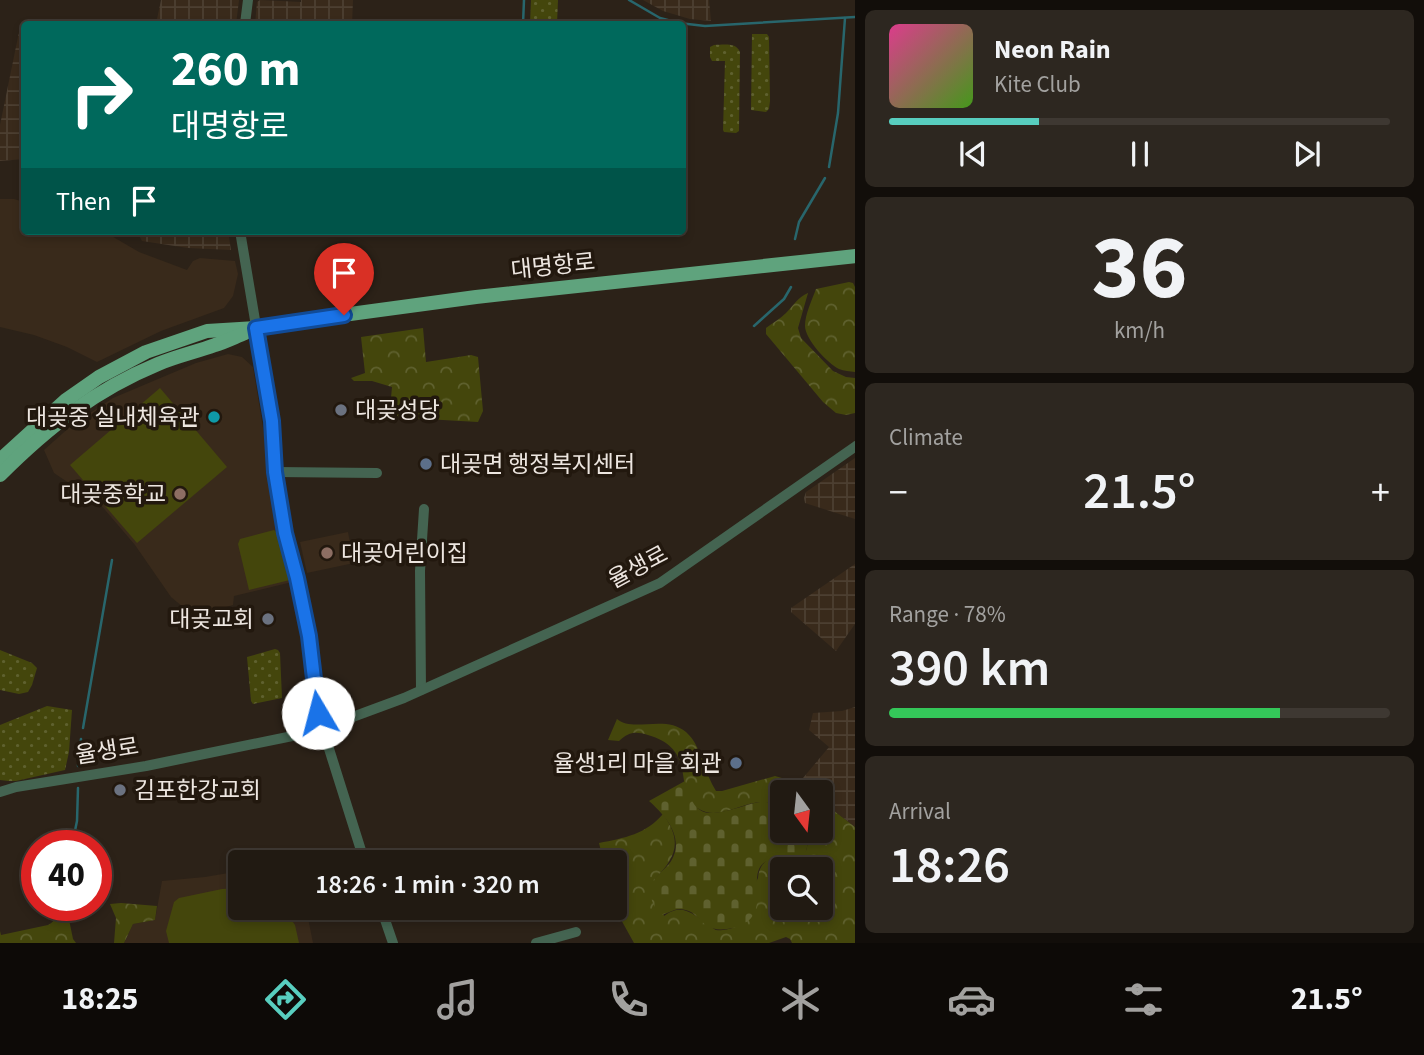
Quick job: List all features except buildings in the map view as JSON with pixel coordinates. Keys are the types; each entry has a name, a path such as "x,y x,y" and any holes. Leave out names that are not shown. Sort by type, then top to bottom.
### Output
{"main road":[{"name":"대명항로","path":"0,460 66,400 115,367 146,352 207,331 256,328 476,297 855,256"},
{"name":"대명항로","path":"0,475 51,427 111,387 159,363 256,328"}],"street":[{"path":"246,21 248,0"},
{"path":"241,235 272,421 275,472 285,533 309,636 318,713 361,850"},
{"name":"율생로","path":"0,792 301,735 380,708 660,583 855,446"},
{"path":"275,472 377,473"},
{"path":"421,690 420,571 424,509"},
{"path":"385,920 393,943"},
{"path":"536,943 576,932"}],"shaded area":[{"path":"161,0 239,0 236,21 157,21"},
{"path":"353,0 352,21 255,21 257,2"},
{"path":"643,0 709,0 711,21 690,19 663,11"},
{"path":"21,29 21,159 0,161 0,125"},
{"path":"0,199 21,201 21,235 110,235 139,252 187,270 193,261 200,258 235,261 238,274 233,296 224,308 161,331 97,362 34,335 0,327"},
{"path":"229,235 231,250 188,248 142,241 140,237"},
{"name":"대곶중학교","path":"228,354 242,357 253,367 280,531 292,582 234,596 233,605 188,618 183,607 171,597 135,545 100,504 54,473 44,450 72,425 113,398 196,363"},
{"path":"855,458 855,519 805,503 806,492"},
{"name":"대곶어린이집","path":"348,532 354,563 307,573 300,542"},
{"path":"855,564 855,624 836,651 791,612 791,608"},
{"path":"855,707 855,827 833,810 833,780 801,780 829,747 809,730 813,713 842,711"},
{"path":"228,873 228,920 308,920 313,943 124,943 133,924 155,920 162,881"}],"green space":[{"path":"531,0 558,0 557,21 530,21"},
{"path":"752,34 767,34 769,37 770,101 766,112 751,110"},
{"path":"732,45 740,52 739,131 736,133 723,130 725,61 712,61 710,47"},
{"path":"849,282 855,287 855,372 839,369 829,362 813,344 805,326 816,289"},
{"path":"808,293 798,328 801,338 833,371 855,378 855,413 836,413 823,402 766,334 766,328"},
{"path":"423,328 426,362 471,355 478,357 483,411 478,422 373,416 373,407 391,398 392,387 372,381 354,381 351,378 365,373 361,337"},
{"path":"160,388 227,467 137,543 70,465"},
{"path":"274,530 278,534 290,580 249,590 238,544 240,539"},
{"path":"275,649 280,653 282,698 253,704 247,657"},
{"path":"0,650 32,663 37,668 28,692 19,694 0,690"},
{"path":"47,706 72,710 65,770 16,781 0,780 0,725"},
{"path":"617,719 632,724 669,724 686,732 696,745 716,791 775,776 789,780 770,780 770,803 754,803 722,812 706,812 691,802 680,761 674,750 664,742 636,733 619,741 608,740"},
{"path":"685,781 694,803 705,812 721,812 766,802 770,803 770,844 808,844 806,851 802,856 770,857 765,862 757,877 756,908 752,917 743,924 727,929 711,928 693,913 680,909 659,915 652,901 650,885 669,864 676,846 668,821 649,801"},
{"path":"833,810 855,827 855,943 792,943 786,937 769,943 634,943 621,920 627,920 627,850 601,850 599,843 642,831 663,814 675,841 668,864 654,880 664,916 676,910 686,911 715,930 733,928 761,868 770,859 770,920 833,920 833,857 780,857 806,851 808,844 833,844"},
{"path":"228,889 228,920 292,920 299,943 169,943 166,931 174,902 179,898"},
{"path":"112,904 157,906 155,920 133,924 124,943 114,943 116,918"},
{"path":"54,921 69,921 76,943 0,943 0,931 1,935 48,925"}],"waterway":[{"path":"523,21 524,0"},
{"path":"629,0 660,18 671,21"},
{"path":"686,24 705,26 855,17"},
{"path":"829,167 838,113 845,18"},
{"path":"795,239 799,222 825,178"},
{"path":"754,326 784,299 791,287"},
{"path":"83,728 112,560"},
{"path":"78,766 81,739"},
{"path":"75,830 78,788"}],"place":[{"name":"대곶성당","path":"341,410"},
{"name":"대곶중 실내체육관","path":"214,417"},
{"name":"대곶면 행정복지센터","path":"426,464"},
{"name":"대곶중학교","path":"180,494"},
{"name":"대곶어린이집","path":"327,553"},
{"name":"대곶교회","path":"268,619"},
{"name":"율생1리 마을 회관","path":"736,763"},
{"name":"김포한강교회","path":"120,790"}],"route":[{"path":"318,713 309,636 285,533 275,472 272,421 256,328 344,315"}]}
